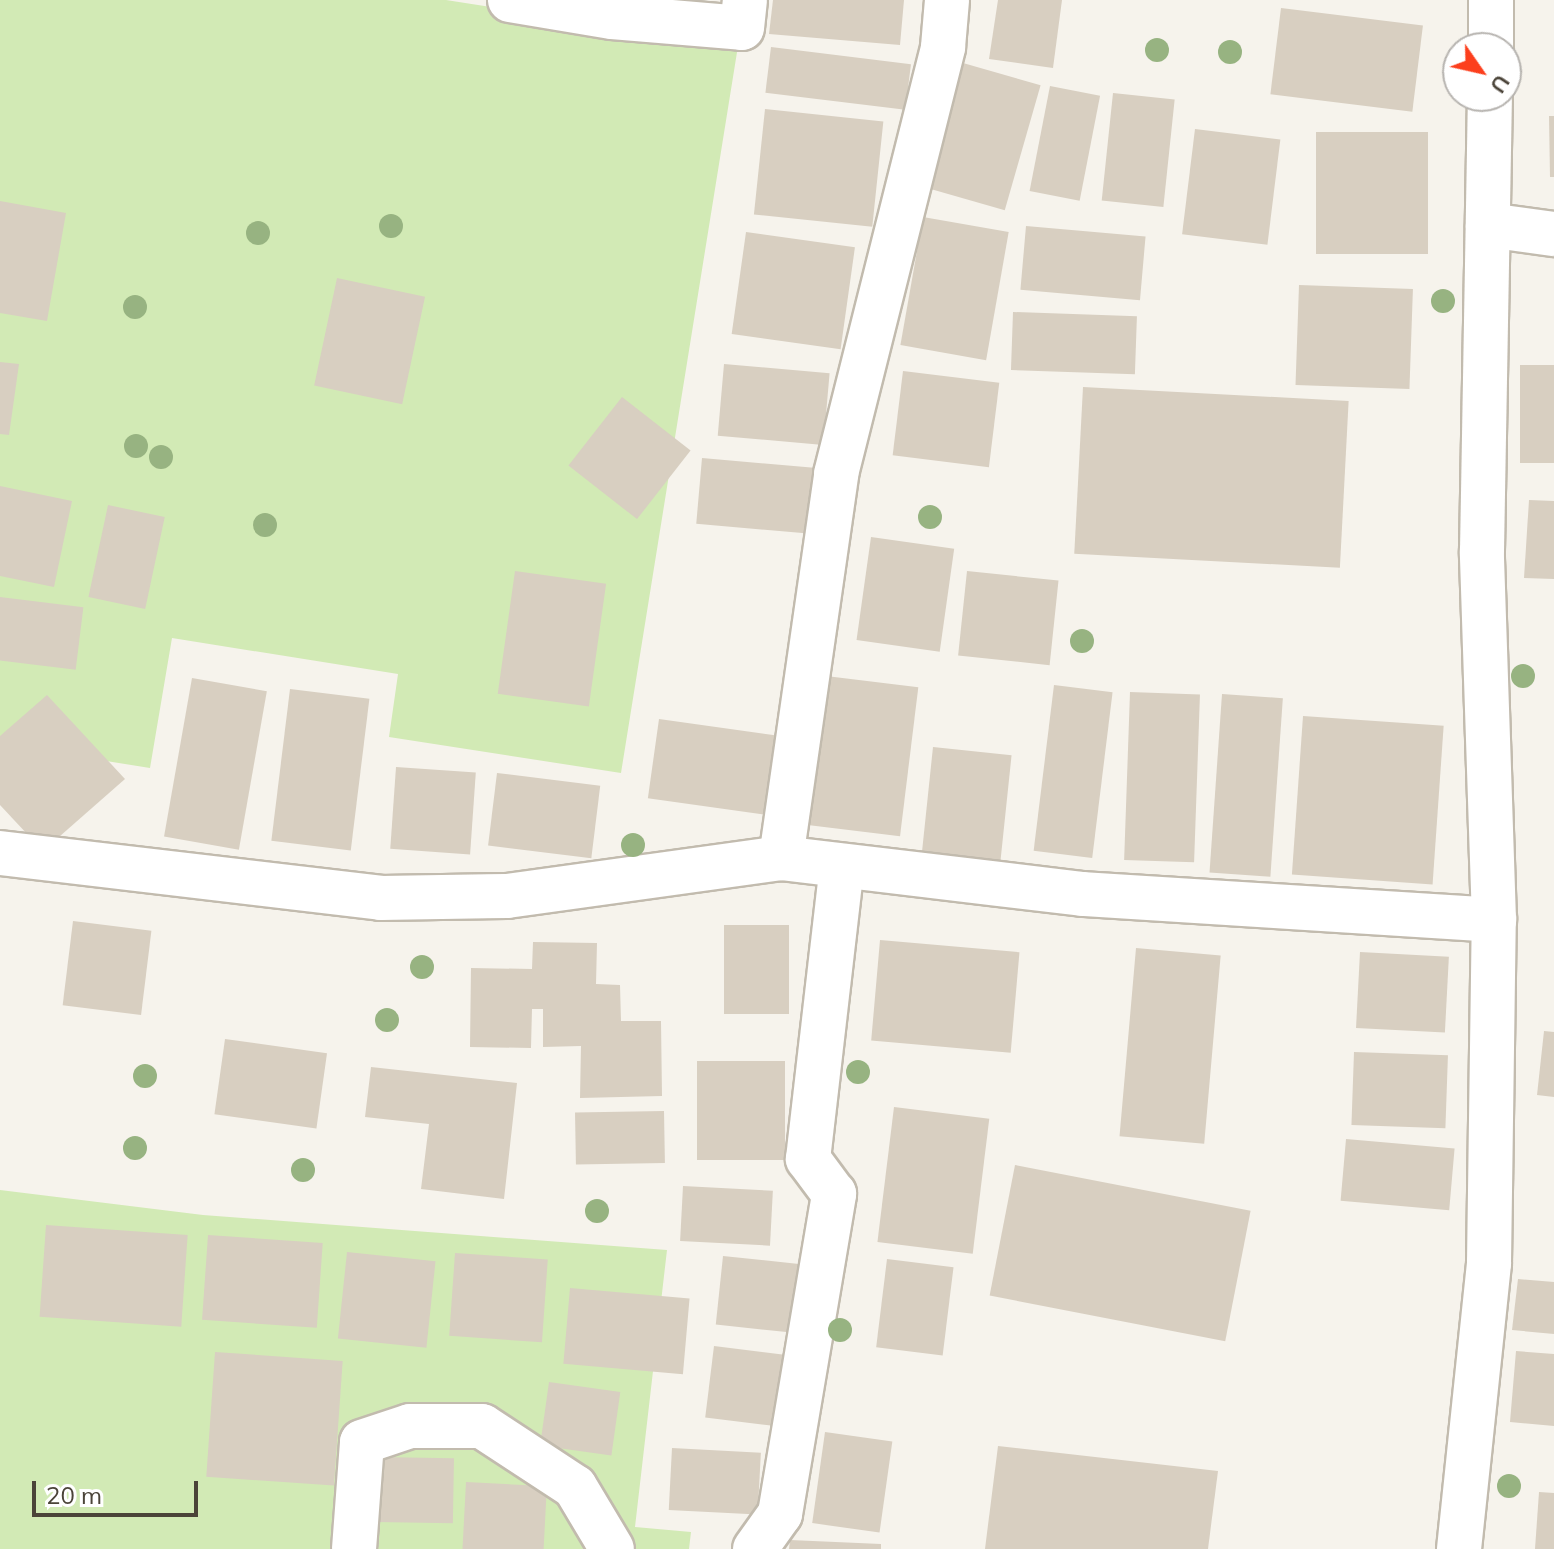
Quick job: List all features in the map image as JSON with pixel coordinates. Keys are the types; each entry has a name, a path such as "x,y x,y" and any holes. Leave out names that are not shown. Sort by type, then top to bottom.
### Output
{"street":[{"path":"510,0 612,17 742,28 745,0"},
{"path":"781,858 836,474 943,47 947,0"},
{"path":"1491,0 1491,32"},
{"path":"1459,1549 1489,1263 1494,920 1482,551 1490,112"},
{"path":"1488,225 1554,234"},
{"path":"0,853 381,898 507,896 781,858 1083,894 1494,920"},
{"path":"755,1549 780,1514 834,1194 808,1159 842,866"},
{"path":"354,1549 362,1442 410,1426 482,1426 575,1487 612,1549"}],"green space":[{"path":"0,0 446,0 738,46 621,773 389,737 398,674 172,638 150,768 0,744"},
{"path":"0,1190 203,1215 667,1250 635,1527 691,1532 689,1549 0,1549"}],"building":[{"path":"773,0 904,0 900,45 769,34"},
{"path":"998,0 1062,0 1053,68 989,59"},
{"path":"1281,8 1423,25 1412,112 1270,94"},
{"path":"771,47 911,64 905,110 765,93"},
{"path":"956,61 1041,85 1005,210 920,186"},
{"path":"1050,86 1100,96 1080,201 1030,191"},
{"path":"1113,93 1175,99 1163,207 1102,200"},
{"path":"765,109 883,121 872,227 754,214"},
{"path":"1549,116 1554,116 1554,177 1550,177"},
{"path":"1195,129 1280,139 1267,245 1182,234"},
{"path":"1316,132 1428,132 1428,254 1316,254"},
{"path":"0,201 66,213 47,321 0,313"},
{"path":"923,217 1009,232 986,360 900,345"},
{"path":"1026,226 1146,236 1140,300 1020,290"},
{"path":"746,232 855,247 841,349 732,334"},
{"path":"337,278 425,297 402,404 314,386"},
{"path":"1299,285 1413,289 1409,389 1296,385"},
{"path":"1013,312 1137,316 1135,374 1011,370"},
{"path":"0,362 19,364 9,435 0,434"},
{"path":"724,364 830,373 823,445 718,436"},
{"path":"1520,365 1554,365 1554,463 1520,463"},
{"path":"903,371 999,383 989,467 893,455"},
{"path":"1083,387 1349,401 1340,568 1074,554"},
{"path":"622,397 691,451 637,519 568,466"},
{"path":"702,458 823,469 817,534 696,524"},
{"path":"0,486 72,501 54,587 0,576"},
{"path":"1529,500 1554,501 1554,579 1524,578"},
{"path":"108,505 165,517 145,609 88,597"},
{"path":"871,537 954,549 940,652 857,640"},
{"path":"515,571 606,584 589,707 498,694"},
{"path":"967,571 1058,581 1050,665 958,656"},
{"path":"0,597 83,607 76,670 0,660"},
{"path":"826,676 918,687 900,836 808,825"},
{"path":"192,678 267,691 239,850 164,837"},
{"path":"1054,685 1113,692 1092,858 1034,851"},
{"path":"290,689 369,699 351,851 271,841"},
{"path":"1130,692 1200,694 1194,862 1124,860"},
{"path":"1222,694 1283,698 1270,877 1210,873"},
{"path":"47,695 125,779 43,851 0,805 0,736"},
{"path":"1303,716 1444,726 1433,884 1292,875"},
{"path":"659,719 775,735 764,815 648,798"},
{"path":"933,747 1012,755 1000,865 922,856"},
{"path":"396,767 476,773 470,854 390,849"},
{"path":"497,773 600,786 591,858 488,845"},
{"path":"73,921 151,931 141,1015 63,1005"},
{"path":"724,925 789,925 789,1014 724,1014"},
{"path":"880,940 1019,952 1011,1053 871,1041"},
{"path":"533,942 597,943 596,984 620,985 621,1021 661,1021 662,1096 580,1098 581,1046 543,1047 543,1009 532,1009 531,1048 470,1047 471,968 532,969"},
{"path":"1136,948 1221,955 1204,1144 1120,1136"},
{"path":"1360,952 1449,957 1445,1033 1356,1028"},
{"path":"1544,1031 1554,1032 1554,1097 1537,1095"},
{"path":"225,1039 327,1053 316,1129 214,1114"},
{"path":"1354,1052 1448,1055 1445,1128 1351,1125"},
{"path":"697,1061 785,1061 785,1160 697,1160"},
{"path":"371,1067 517,1083 504,1199 421,1189 429,1124 365,1117"},
{"path":"894,1107 989,1119 973,1254 877,1242"},
{"path":"664,1111 665,1163 576,1165 575,1113"},
{"path":"1346,1139 1455,1148 1449,1210 1341,1201"},
{"path":"1015,1165 1251,1211 1225,1341 990,1296"},
{"path":"683,1186 773,1191 770,1246 680,1241"},
{"path":"46,1225 188,1235 181,1327 40,1317"},
{"path":"208,1235 323,1243 317,1328 202,1320"},
{"path":"347,1252 436,1261 426,1348 338,1339"},
{"path":"455,1253 548,1259 542,1342 449,1336"},
{"path":"723,1256 804,1264 796,1333 716,1325"},
{"path":"887,1259 954,1267 943,1356 876,1347"},
{"path":"1518,1279 1554,1282 1554,1334 1512,1330"},
{"path":"570,1288 690,1298 683,1374 563,1364"},
{"path":"714,1346 786,1355 778,1426 705,1417"},
{"path":"1516,1351 1554,1354 1554,1426 1510,1422"},
{"path":"215,1352 343,1361 334,1486 206,1477"},
{"path":"549,1382 620,1392 611,1455 540,1445"},
{"path":"825,1432 892,1441 880,1533 812,1523"},
{"path":"998,1446 1218,1471 1208,1549 985,1549"},
{"path":"672,1448 761,1453 758,1515 669,1510"},
{"path":"376,1457 454,1458 453,1523 375,1522"},
{"path":"466,1482 547,1486 544,1549 462,1549"},
{"path":"1539,1492 1554,1493 1554,1549 1535,1549"},
{"path":"790,1540 881,1544 881,1549 789,1549"}]}
